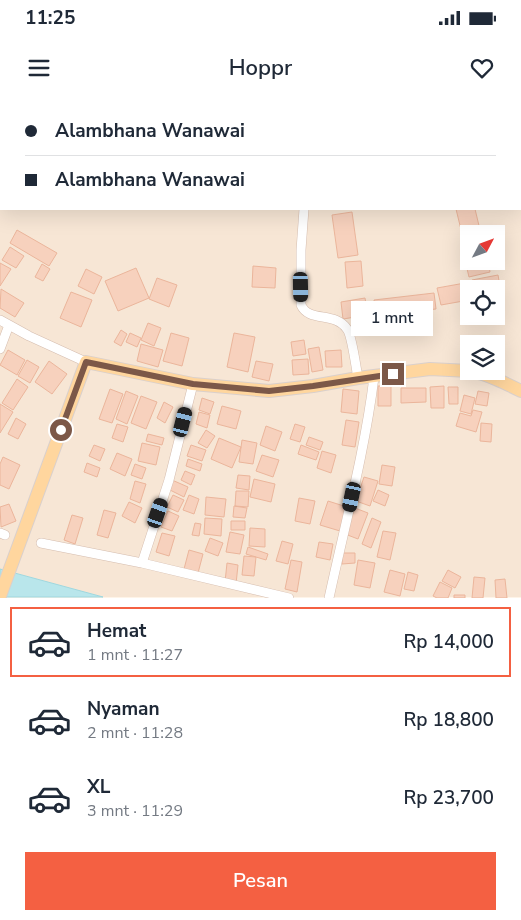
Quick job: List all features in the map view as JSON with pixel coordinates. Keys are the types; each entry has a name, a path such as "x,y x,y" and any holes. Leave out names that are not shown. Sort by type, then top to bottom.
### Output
{"main road":[{"path":"0,596 86,362 193,384 269,391 430,369 460,370"},
{"path":"498,380 521,392"}],"street":[{"path":"304,210 301,250 302,305 304,311 308,314 332,318 348,330 358,378"},
{"path":"0,320 86,362"},
{"path":"0,349 9,325"},
{"path":"329,598 370,412 374,376"},
{"path":"142,563 169,480 193,384"},
{"path":"41,543 142,563 289,598"}],"shaded area":[{"path":"0,210 521,210 521,597 103,597 0,569"}],"water":[{"path":"0,569 103,597 0,597"}],"building":[{"path":"456,210 475,210 479,225 460,225"},
{"path":"352,212 358,255 338,258 332,215"},
{"path":"17,230 57,253 49,266 10,243"},
{"path":"10,247 24,256 16,268 2,260"},
{"path":"361,261 363,286 347,288 345,262"},
{"path":"0,263 11,269 0,286"},
{"path":"42,264 50,269 43,281 35,277"},
{"path":"253,266 276,268 275,288 252,287"},
{"path":"136,268 149,298 118,311 105,281"},
{"path":"86,269 102,277 94,294 78,286"},
{"path":"467,270 490,270 490,272 469,277"},
{"path":"498,275 499,280 472,280"},
{"path":"157,278 177,285 169,307 149,299"},
{"path":"460,284 460,302 441,305 437,288"},
{"path":"1,289 24,303 15,317 0,308"},
{"path":"71,292 92,300 81,327 60,318"},
{"path":"434,293 436,309 376,315 374,300"},
{"path":"365,298 368,315 343,319 341,302"},
{"path":"148,323 161,328 154,346 141,340"},
{"path":"121,330 127,334 121,346 114,342"},
{"path":"130,333 141,338 137,347 126,342"},
{"path":"171,333 189,338 182,366 163,361"},
{"path":"234,333 255,337 248,372 227,367"},
{"path":"304,340 306,354 293,356 291,342"},
{"path":"141,344 163,350 158,367 137,361"},
{"path":"319,347 323,370 312,372 308,349"},
{"path":"8,350 25,360 17,375 0,365"},
{"path":"341,350 342,367 326,367 325,351"},
{"path":"308,359 309,374 293,375 292,360"},
{"path":"27,360 39,367 30,383 18,376"},
{"path":"49,361 67,374 52,394 35,382"},
{"path":"256,361 273,364 269,381 252,377"},
{"path":"17,379 28,387 13,410 2,403"},
{"path":"378,386 391,386 391,406 378,406"},
{"path":"444,386 444,408 431,408 430,387"},
{"path":"448,387 458,387 458,404 449,404"},
{"path":"401,388 426,388 426,402 401,403"},
{"path":"110,389 123,394 112,423 99,419"},
{"path":"343,389 359,391 357,414 341,412"},
{"path":"126,391 138,396 127,424 116,419"},
{"path":"478,391 489,393 487,406 475,404"},
{"path":"464,395 475,398 471,414 460,411"},
{"path":"141,396 157,402 146,429 131,423"},
{"path":"202,398 214,402 210,414 199,410"},
{"path":"164,402 173,407 165,423 157,418"},
{"path":"0,404 13,412 0,433"},
{"path":"222,406 241,411 236,429 217,424"},
{"path":"473,410 482,412 476,432 456,426 460,413 471,416"},
{"path":"199,412 210,415 207,428 196,424"},
{"path":"16,418 26,424 18,439 8,434"},
{"path":"346,420 359,422 355,447 342,445"},
{"path":"481,423 492,424 491,442 480,441"},
{"path":"117,424 128,427 123,442 112,438"},
{"path":"295,424 305,427 300,442 290,439"},
{"path":"266,426 282,432 275,451 260,445"},
{"path":"206,430 215,436 207,448 198,443"},
{"path":"148,434 164,438 162,445 146,441"},
{"path":"309,437 323,442 320,450 306,445"},
{"path":"219,438 241,447 232,468 211,459"},
{"path":"242,440 257,443 253,464 239,462"},
{"path":"142,443 160,447 156,465 138,461"},
{"path":"94,445 105,449 100,461 89,456"},
{"path":"191,445 206,450 202,461 187,456"},
{"path":"301,445 319,452 316,460 298,454"},
{"path":"322,451 336,455 331,473 317,468"},
{"path":"117,453 132,459 125,476 110,469"},
{"path":"262,455 279,460 273,477 256,471"},
{"path":"3,457 20,465 9,489 0,485 0,464"},
{"path":"188,459 202,464 200,471 186,466"},
{"path":"87,463 100,468 97,477 84,472"},
{"path":"135,464 146,468 142,479 131,475"},
{"path":"382,465 395,467 392,486 379,484"},
{"path":"185,471 195,475 191,485 181,480"},
{"path":"238,475 250,476 249,490 236,488"},
{"path":"364,477 378,481 370,506 356,501"},
{"path":"254,479 275,484 271,502 250,497"},
{"path":"172,480 188,487 184,497 168,489"},
{"path":"135,481 146,484 140,503 130,499"},
{"path":"378,490 389,495 385,506 373,501"},
{"path":"236,491 249,491 248,507 235,506"},
{"path":"173,495 184,500 178,512 167,507"},
{"path":"189,495 199,499 194,514 183,510"},
{"path":"206,497 226,499 224,517 205,515"},
{"path":"299,498 315,501 310,524 295,521"},
{"path":"328,501 347,507 340,531 320,525"},
{"path":"129,502 142,508 135,523 122,516"},
{"path":"9,504 16,521 1,527 0,507"},
{"path":"234,506 247,508 245,518 233,517"},
{"path":"355,508 368,513 358,539 345,534"},
{"path":"104,510 116,513 108,538 97,535"},
{"path":"168,511 179,516 172,531 161,527"},
{"path":"72,515 83,518 75,544 64,540"},
{"path":"205,518 222,519 221,536 204,534"},
{"path":"372,518 381,522 371,548 362,544"},
{"path":"231,521 245,521 245,530 231,530"},
{"path":"195,523 201,524 199,536 192,535"},
{"path":"250,528 265,529 265,547 249,546"},
{"path":"383,531 396,533 390,560 377,557"},
{"path":"230,532 244,535 240,554 226,552"},
{"path":"162,533 175,536 169,556 156,552"},
{"path":"210,538 223,543 218,556 205,551"},
{"path":"282,541 293,544 288,564 276,561"},
{"path":"319,542 333,544 330,560 316,557"},
{"path":"248,547 268,554 266,560 246,554"},
{"path":"189,550 203,554 198,573 184,569"},
{"path":"342,553 355,553 355,563 342,564"},
{"path":"244,556 256,557 254,576 242,575"},
{"path":"291,560 302,562 297,592 285,589"},
{"path":"358,560 375,563 370,588 354,585"},
{"path":"227,563 238,565 236,584 225,582"},
{"path":"390,570 405,574 400,596 384,592"},
{"path":"448,570 461,577 455,588 442,581"},
{"path":"408,572 418,575 414,591 404,589"},
{"path":"474,577 485,578 483,598 472,598"},
{"path":"505,579 507,598 496,598 495,580"},
{"path":"440,582 452,588 448,598 433,596"},
{"path":"454,595 465,595 465,598 454,598"}],"route":[{"path":"61,430 86,362 193,384 269,391 393,374"}]}
